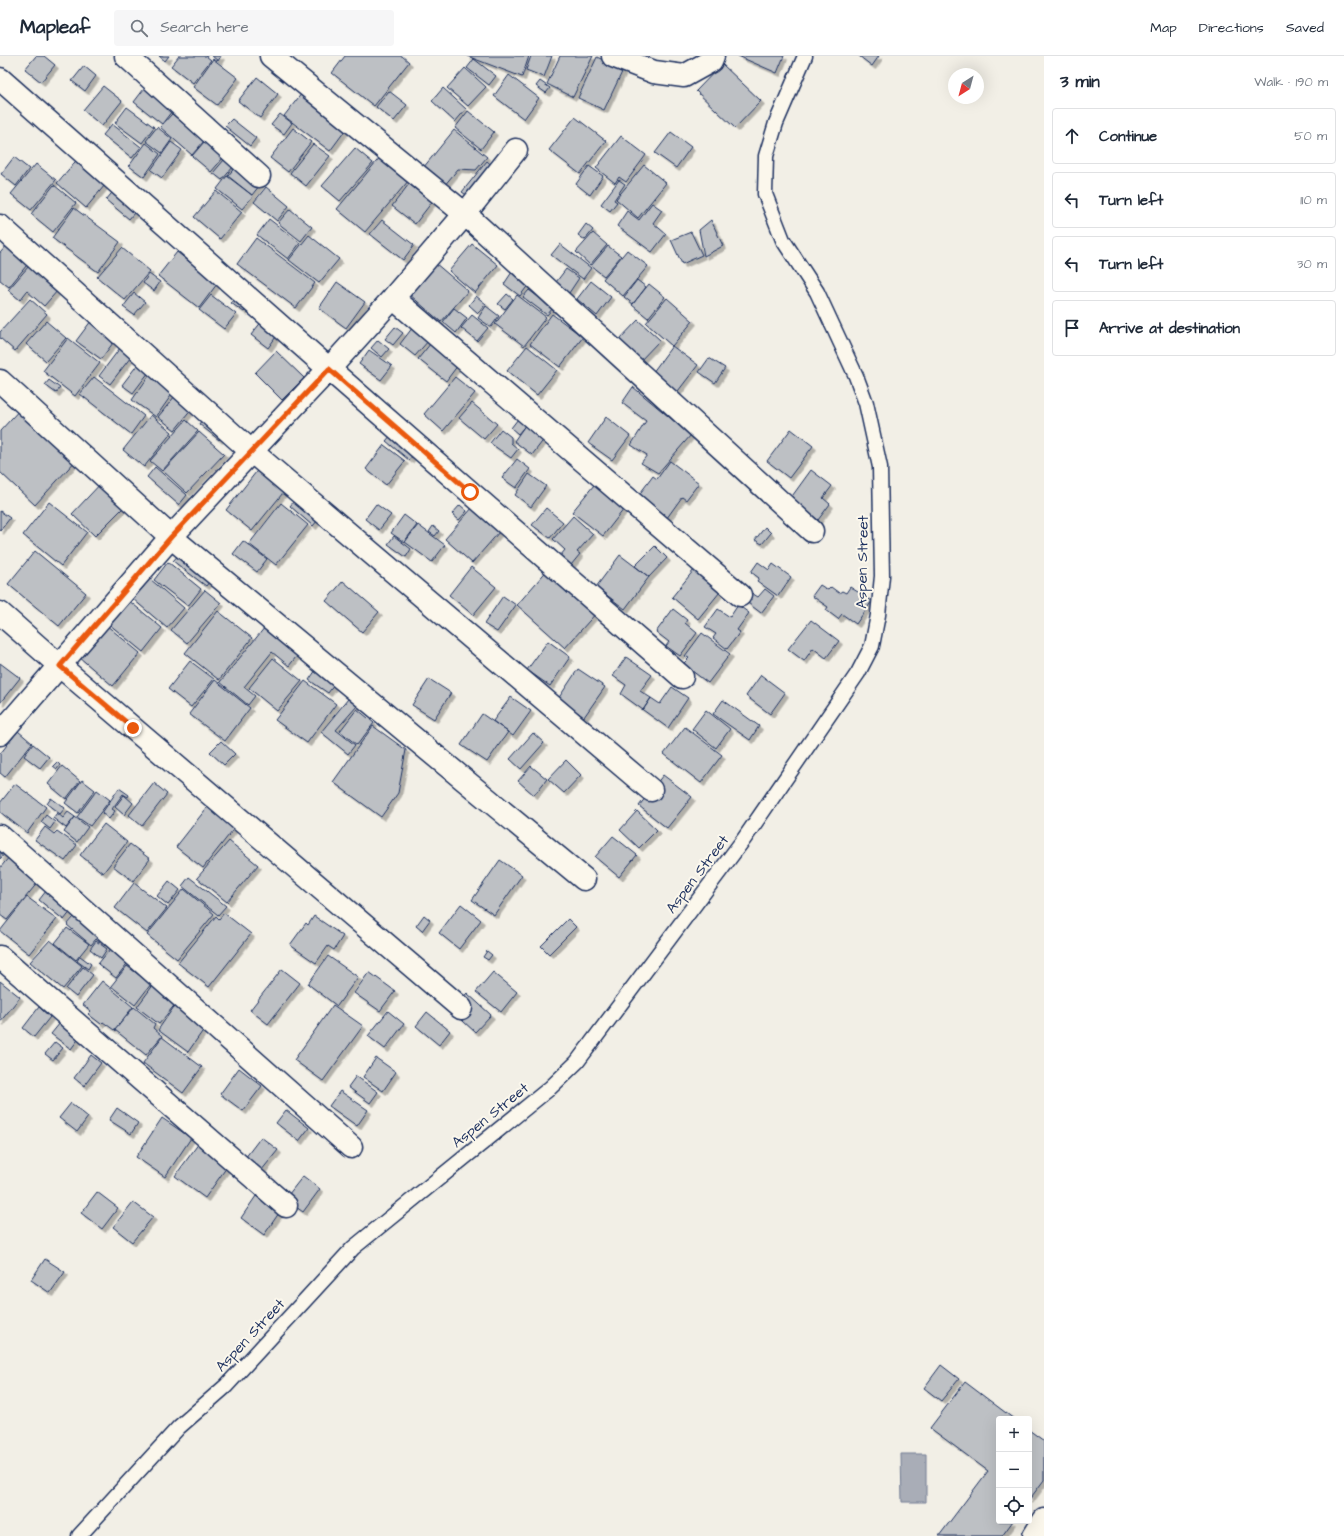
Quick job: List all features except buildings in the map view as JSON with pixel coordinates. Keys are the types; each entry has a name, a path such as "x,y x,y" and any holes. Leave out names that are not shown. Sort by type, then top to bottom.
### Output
{"street":[{"path":"126,56 259,176"},
{"path":"271,56 465,214 812,531"},
{"path":"613,56 654,72 684,76 711,61 713,56"},
{"path":"0,79 682,677"},
{"path":"0,734 171,537 329,369 393,298 465,214 516,150"},
{"path":"0,226 251,451 651,790"},
{"path":"393,298 740,595"},
{"path":"0,381 171,537 584,879"},
{"path":"0,613 460,1008"},
{"path":"0,836 351,1147"},
{"path":"0,957 286,1206"},
{"path":"1034,1536 1044,1520"}],"lane":[{"name":"Aspen Street","path":"79,1536 179,1427 226,1386 353,1248 550,1088 577,1062 744,839 858,673 872,646 878,615 882,576 880,467 866,403 856,376 817,292 783,240 765,194 766,156 776,123 805,56"}],"shaded area":[{"path":"901,1454 926,1454 926,1502 902,1502"}],"route":[{"path":"133,728 60,666 171,537 329,369 470,492"}]}
